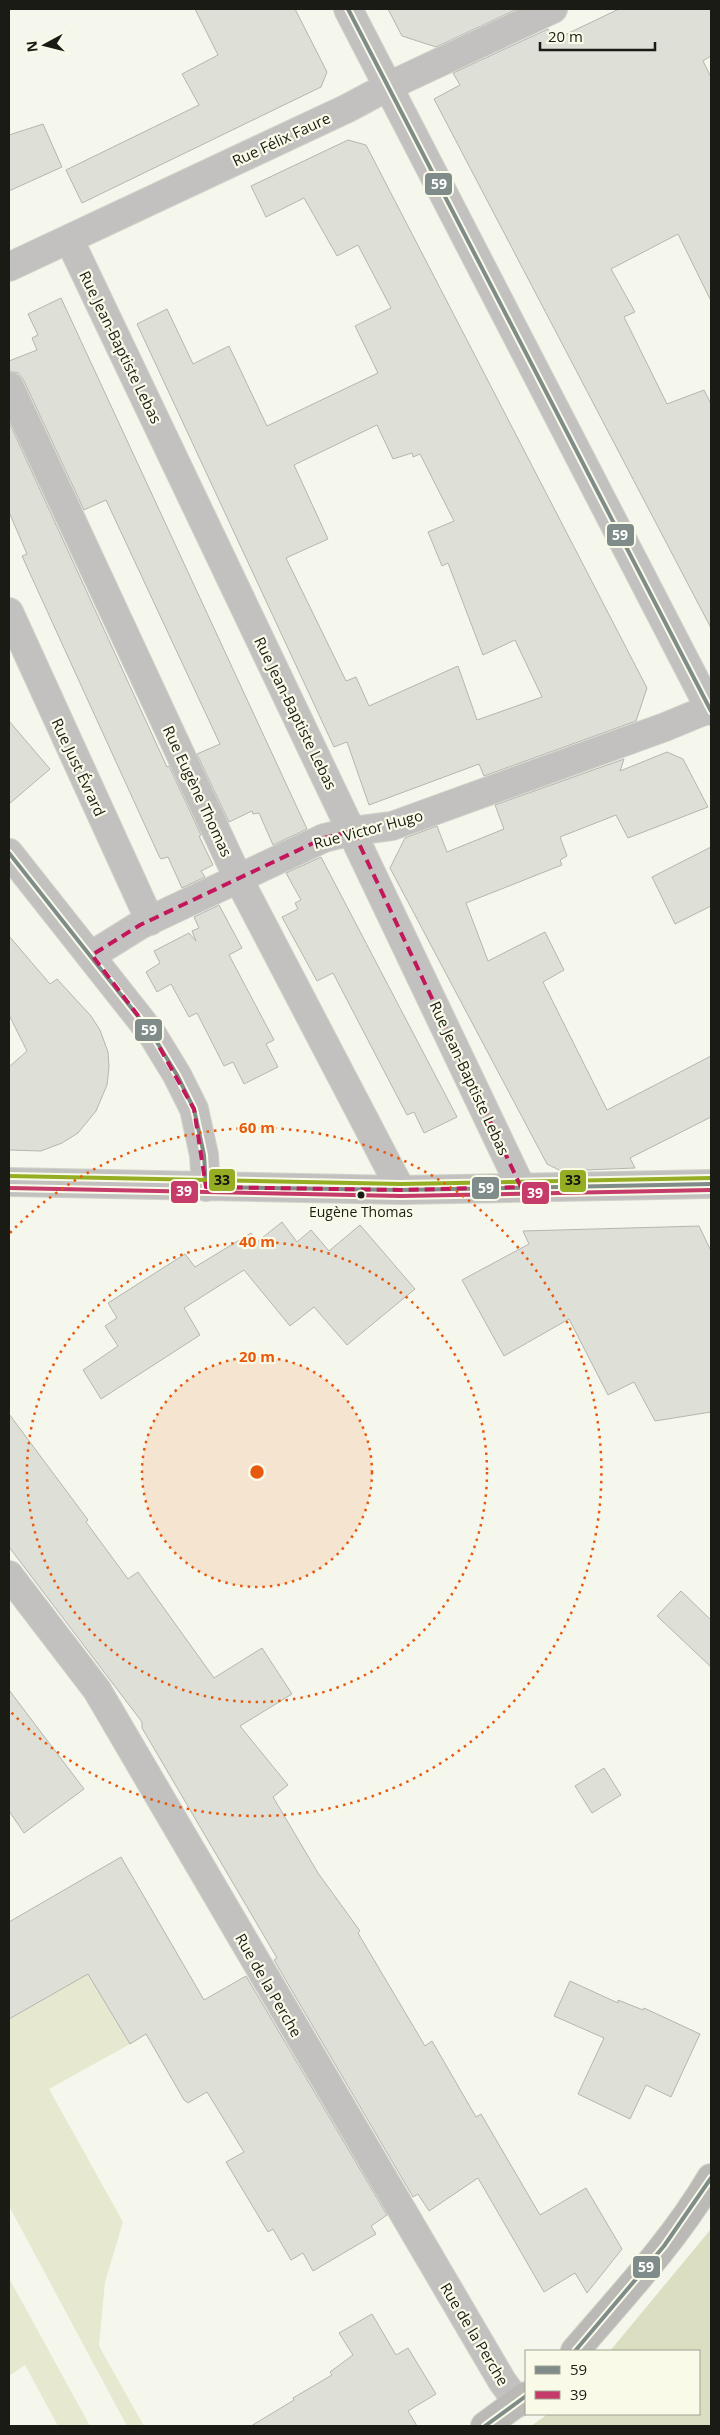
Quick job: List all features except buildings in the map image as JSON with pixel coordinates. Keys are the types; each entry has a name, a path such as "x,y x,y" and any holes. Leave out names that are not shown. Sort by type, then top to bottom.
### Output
{"main road":[{"path":"576,2350 654,2259 698,2200 711,2178"},
{"path":"486,2426 522,2399"}],"street":[{"path":"348,9 711,709"},
{"name":"Rue Félix Faure","path":"9,267 348,108 389,86 553,9"},
{"name":"Rue Jean-Baptiste Lebas","path":"69,239 353,831 521,1187"},
{"name":"Rue Eugène Thomas","path":"9,386 238,878 400,1190"},
{"name":"Rue Just Évrard","path":"9,612 150,921"},
{"name":"Rue Victor Hugo","path":"92,956 140,925 324,838 353,831 392,826 711,709"},
{"path":"9,853 152,1034 194,1108 204,1155 206,1187"},
{"path":"9,1182 93,1182 206,1187 400,1190 711,1184"},
{"name":"Rue de la Perche","path":"9,1576 97,1690 492,2363 522,2399"}],"highlighted area":[{"path":"353,831 521,1187 401,1190 206,1187 194,1109 152,1034 92,955 140,925 324,838"}],"green space":[{"path":"79,1959 130,2044 49,2089 123,2222 105,2282 99,2346 144,2426 127,2426 9,2206 9,2019 69,1985"},
{"path":"711,2229 711,2426 531,2426 547,2415 700,2415 700,2350 611,2350"},
{"path":"9,2278 90,2426 58,2426 25,2365 9,2376"}],"transit line":[{"name":"59","path":"348,9 711,711"},
{"name":"59","path":"9,853 152,1034 177,1075 194,1109 204,1155 206,1187 401,1190 711,1184"},
{"name":"33","path":"9,1176 401,1184 711,1178"},
{"name":"39","path":"9,1188 401,1196 711,1190"},
{"name":"59","path":"576,2350 664,2246 711,2178"},
{"name":"59","path":"485,2426 525,2397"}],"place":[{"name":"Eugène Thomas","path":"361,1195"}]}
